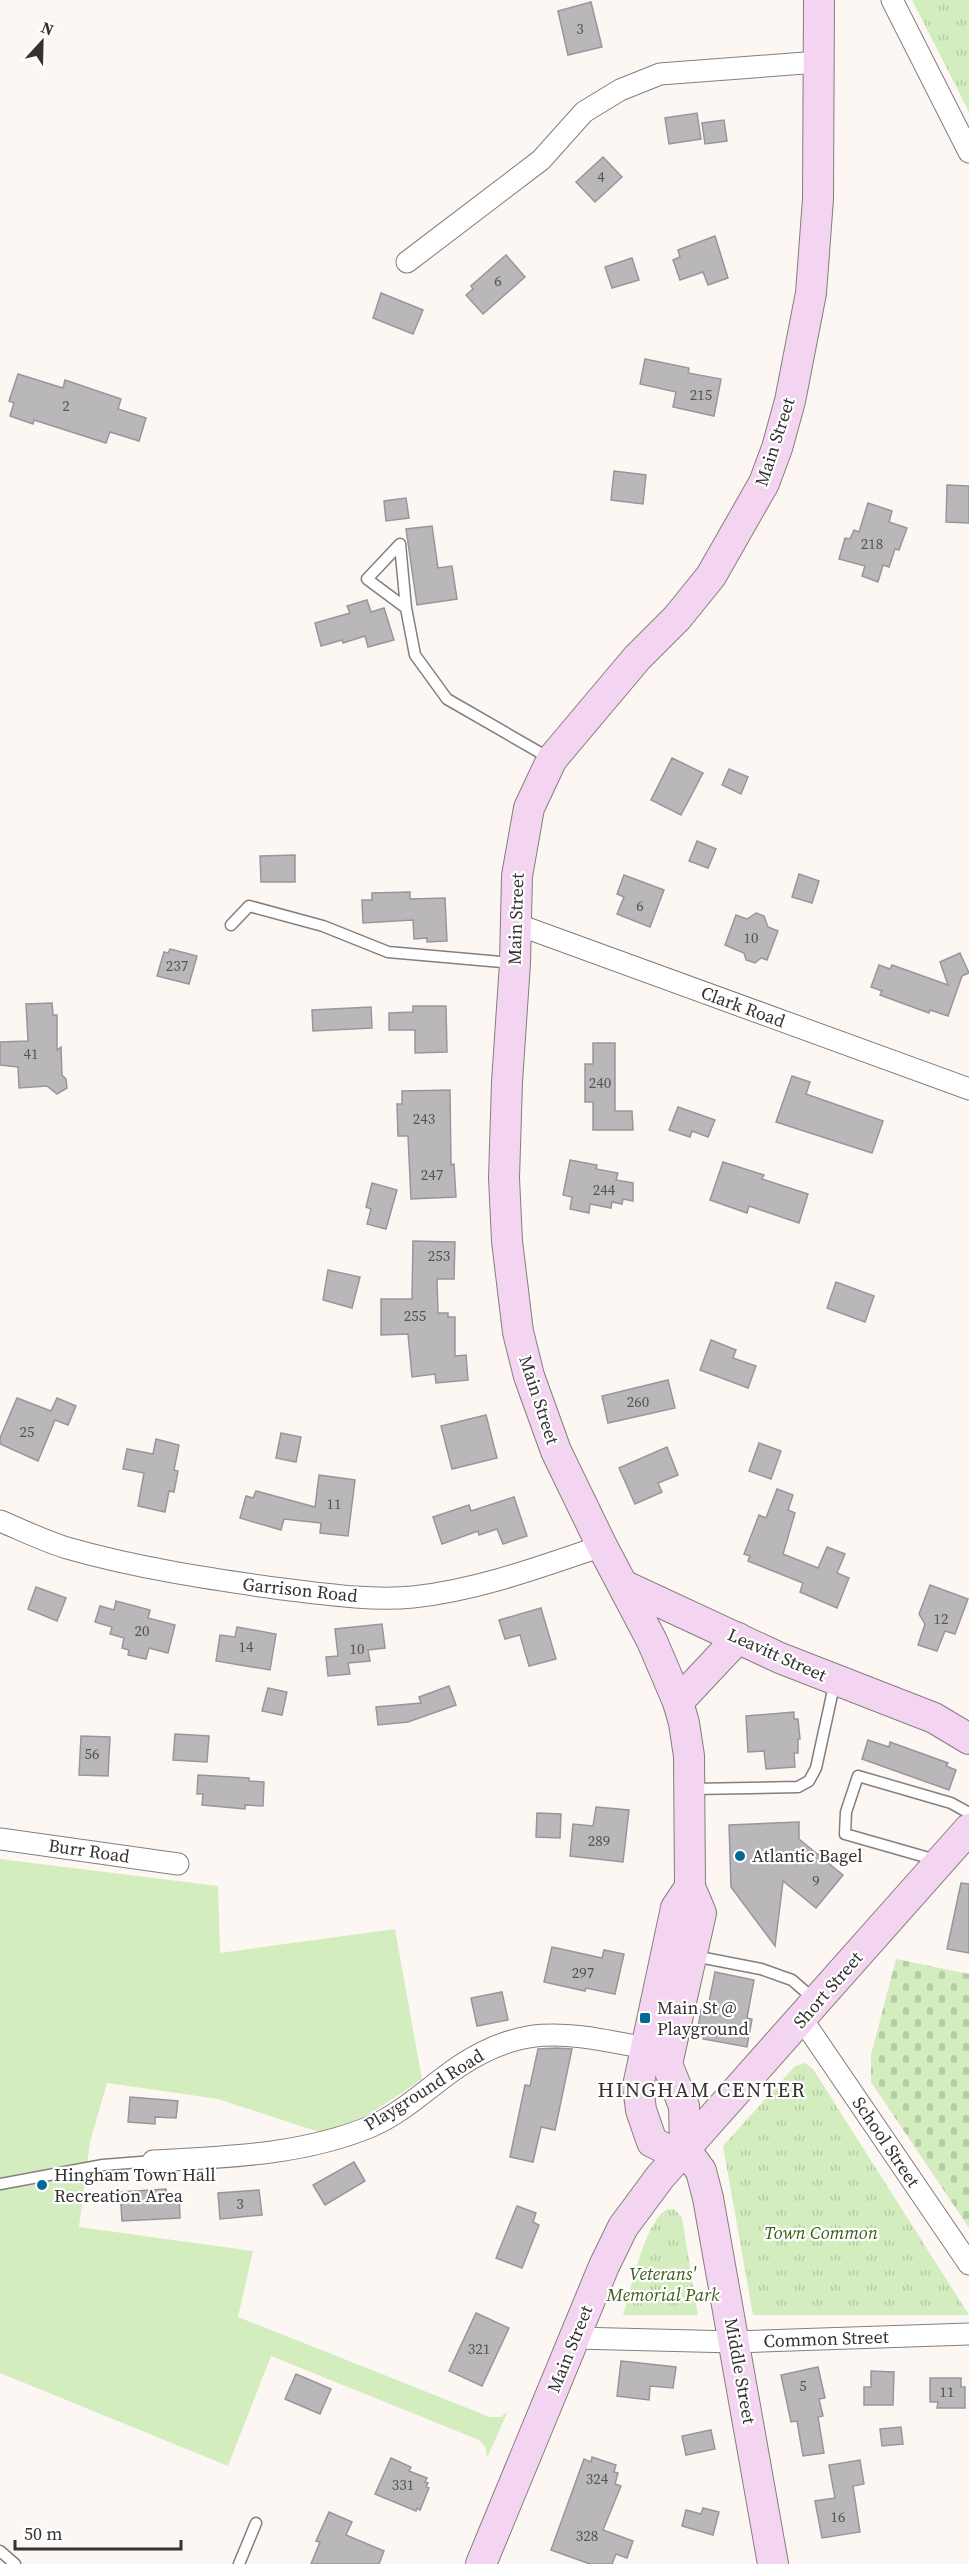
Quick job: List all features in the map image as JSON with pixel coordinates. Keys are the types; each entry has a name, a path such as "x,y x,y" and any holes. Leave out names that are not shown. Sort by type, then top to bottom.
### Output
{"main road":[{"name":"Main Street","path":"685,2149 668,2150 652,2142 641,2110 638,2086 657,2049 679,1953 701,1913 690,1887 689,1756 678,1702 652,1641 602,1546 552,1441 529,1376 518,1332 507,1241 504,1178 517,876 529,808 552,759 637,658 677,618 711,576 764,483 790,401 811,293 818,199 819,0"},
{"name":"Leavitt Street","path":"623,1585 835,1681 934,1718 969,1739"},
{"path":"678,1702 738,1638"},
{"name":"Leavitt Street","path":"934,1718 969,1721"},
{"name":"Short Street","path":"685,2149 810,2011 969,1829"},
{"name":"Main Street","path":"481,2564 604,2266 623,2228 641,2202 685,2149 684,2106 667,2064 657,2049"},
{"name":"Middle Street","path":"685,2149 701,2172 735,2342 773,2564"}],"street":[{"path":"892,0 969,152"},
{"path":"407,262 541,160 584,112 620,90 660,74 818,62"},
{"name":"Clark Road","path":"516,924 969,1089"},
{"name":"Garrison Road","path":"0,1521 67,1548 220,1581 321,1594 385,1598 414,1597 489,1583 602,1546"},
{"name":"Burr Road","path":"0,1839 178,1864"},
{"name":"School Street","path":"810,2011 969,2265"},
{"name":"Playground Road","path":"153,2161 262,2153 345,2136 375,2124 459,2066 495,2046 516,2038 537,2034 576,2036 657,2049"},
{"name":"Common Street","path":"576,2338 735,2342 969,2334"}],"lane":[{"path":"406,608 367,579 400,544 406,608 415,655 447,699 552,759"},
{"path":"231,925 249,906 322,926 388,952 515,963"},
{"path":"689,1789 798,1787 808,1781 816,1768 835,1681"},
{"path":"940,1862 844,1834 846,1812 858,1776 951,1803 969,1813"},
{"path":"679,1953 761,1969 792,1980 810,2011"},
{"name":"Playground Road","path":"0,2184 104,2165 153,2161"},
{"path":"238,2564 256,2523"},
{"path":"0,2552 15,2564"}],"green space":[{"path":"912,0 969,0 969,112"},
{"name":"Hingham Town Hall Recreation Area","path":"0,1859 218,1886 220,1953 395,1929 422,2079 370,2114 322,2133 218,2099 107,2083 90,2142 79,2227 253,2251 238,2317 490,2417 501,2417 508,2411 487,2458 486,2448 479,2440 271,2356 228,2466 0,2373"},
{"path":"896,1959 969,1974 969,2228 871,2082 871,2055"},
{"name":"Town Common","path":"805,2063 813,2069 969,2315 753,2315 723,2146 795,2066"},
{"name":"Veterans' Memorial Park","path":"668,2209 675,2210 682,2218 698,2315 623,2315 646,2240 652,2226"}],"building":[{"path":"591,2 602,47 568,55 558,11"},
{"path":"697,113 701,139 669,144 665,118"},
{"path":"724,120 727,141 705,144 702,123"},
{"path":"603,157 622,177 595,202 576,182"},
{"path":"715,236 728,278 708,285 703,272 680,280 673,260 680,257 678,250"},
{"path":"506,255 525,277 483,314 466,295 473,289 471,286"},
{"path":"632,258 639,280 612,288 605,267"},
{"path":"381,293 423,310 413,334 373,318"},
{"path":"645,359 689,368 688,373 721,379 714,416 673,407 676,392 640,384"},
{"path":"18,374 63,388 65,380 121,399 118,409 146,418 139,441 110,432 106,443 34,420 33,424 10,416 14,403 9,401"},
{"path":"614,471 646,475 643,504 611,500"},
{"path":"947,485 969,486 969,523 946,522"},
{"path":"406,498 409,518 386,521 384,501"},
{"path":"868,503 892,511 889,522 907,528 899,550 895,549 889,567 883,565 878,582 862,576 865,566 839,559 845,538 850,539 854,530 859,532"},
{"path":"432,526 438,568 452,566 457,599 417,605 406,529"},
{"path":"367,600 371,612 384,608 394,640 368,647 365,636 343,643 342,640 321,646 315,623 350,613 347,606"},
{"path":"672,758 703,773 681,815 651,800"},
{"path":"729,769 748,777 741,794 722,785"},
{"path":"697,841 716,849 708,868 689,861"},
{"path":"295,855 295,882 261,882 260,856"},
{"path":"799,874 819,881 812,903 792,897"},
{"path":"624,875 664,890 650,927 617,914 624,897 617,894"},
{"path":"410,892 410,899 445,898 447,941 427,942 427,938 414,939 413,920 363,923 362,900 372,900 372,893"},
{"path":"756,913 764,916 768,927 778,931 767,960 761,958 755,963 746,960 744,953 725,945 736,915 747,919"},
{"path":"170,949 197,956 189,984 157,976 164,952 168,953"},
{"path":"960,953 969,973 962,976 948,1016 930,1010 929,1013 880,995 882,991 871,987 879,965 890,969 892,965 948,985 940,962"},
{"path":"52,1003 53,1015 57,1015 57,1050 61,1047 62,1075 66,1079 67,1088 57,1094 47,1086 19,1088 18,1067 0,1065 0,1042 28,1041 26,1004"},
{"path":"413,1006 446,1006 447,1052 415,1053 415,1030 389,1030 389,1013 413,1012"},
{"path":"371,1007 372,1028 313,1031 312,1010"},
{"path":"593,1043 615,1043 615,1111 632,1111 633,1130 593,1130 593,1102 585,1102 585,1064 593,1064"},
{"path":"792,1076 810,1082 806,1094 883,1121 872,1153 776,1122"},
{"path":"450,1090 451,1165 454,1164 456,1197 411,1199 408,1136 398,1136 397,1104 402,1104 402,1091"},
{"path":"678,1107 715,1120 708,1137 692,1131 690,1137 669,1130"},
{"path":"570,1160 597,1165 596,1169 618,1173 616,1180 633,1183 633,1201 623,1199 622,1204 612,1202 611,1208 590,1204 589,1213 570,1209 572,1197 563,1195"},
{"path":"723,1162 764,1175 762,1179 808,1194 799,1223 749,1206 747,1213 710,1200"},
{"path":"372,1183 397,1190 386,1229 367,1224 371,1209 366,1207"},
{"path":"413,1241 455,1242 454,1279 437,1279 438,1313 448,1313 448,1317 455,1317 455,1356 466,1355 468,1380 436,1383 435,1374 412,1377 408,1334 381,1335 381,1299 412,1299"},
{"path":"328,1270 360,1277 352,1308 323,1300"},
{"path":"836,1282 874,1296 865,1322 827,1308"},
{"path":"711,1340 736,1350 733,1358 756,1366 748,1388 700,1370"},
{"path":"668,1380 675,1408 608,1423 602,1396"},
{"path":"17,1398 51,1411 57,1398 76,1406 68,1425 55,1420 38,1461 0,1444 0,1438"},
{"path":"486,1415 497,1458 452,1469 441,1426"},
{"path":"281,1433 301,1437 296,1462 276,1458"},
{"path":"156,1439 179,1445 174,1470 178,1471 174,1492 169,1491 165,1512 138,1506 144,1473 123,1469 127,1449 153,1454"},
{"path":"759,1443 781,1451 771,1479 749,1471"},
{"path":"667,1447 678,1475 658,1483 662,1492 635,1504 619,1468"},
{"path":"319,1475 355,1480 348,1536 320,1533 321,1523 284,1519 281,1530 240,1518 246,1496 253,1498 256,1491 315,1507"},
{"path":"777,1489 793,1495 788,1510 795,1513 783,1554 818,1568 827,1547 845,1554 837,1573 849,1578 837,1608 800,1592 803,1583 748,1561 750,1556 744,1554 759,1515 766,1518"},
{"path":"514,1497 527,1536 503,1544 497,1529 479,1535 478,1531 442,1544 433,1517 469,1505 471,1511"},
{"path":"930,1585 968,1599 955,1634 945,1631 937,1651 918,1645 925,1624 919,1614"},
{"path":"36,1587 66,1598 57,1621 28,1609"},
{"path":"116,1601 150,1610 148,1618 175,1625 168,1653 149,1648 146,1659 128,1655 129,1650 122,1648 124,1638 110,1634 112,1627 95,1622 100,1606 114,1610"},
{"path":"541,1608 556,1659 529,1666 520,1635 505,1639 499,1620"},
{"path":"382,1624 385,1648 368,1650 370,1661 348,1663 350,1674 328,1676 326,1657 338,1656 335,1629"},
{"path":"237,1627 276,1634 270,1670 216,1661 220,1635 235,1637"},
{"path":"449,1686 456,1705 408,1722 378,1725 376,1707 421,1703 419,1697"},
{"path":"268,1688 287,1692 282,1715 262,1711"},
{"path":"794,1712 794,1719 798,1719 800,1739 798,1739 798,1753 794,1753 795,1767 766,1769 764,1751 748,1752 746,1716"},
{"path":"175,1734 209,1736 207,1762 173,1760"},
{"path":"81,1736 110,1737 108,1776 79,1775"},
{"path":"868,1740 889,1747 890,1742 948,1763 946,1766 956,1770 949,1790 862,1759"},
{"path":"198,1775 249,1778 249,1781 264,1782 263,1806 245,1805 245,1809 202,1805 203,1794 197,1794"},
{"path":"596,1807 629,1810 623,1862 570,1856 573,1824 593,1826"},
{"path":"537,1813 561,1814 560,1838 536,1837"},
{"path":"799,1822 799,1839 843,1875 816,1908 783,1881 775,1946 731,1887 729,1825"},
{"path":"961,1883 969,1884 969,1953 947,1949"},
{"path":"552,1947 602,1958 604,1950 624,1954 615,1994 586,1988 585,1991 544,1982"},
{"path":"715,1972 754,1980 747,2018 752,2019 747,2047 703,2039 704,2035 697,2033 701,2010 707,2012"},
{"path":"502,1992 508,2020 477,2026 471,1998"},
{"path":"538,2049 572,2049 555,2130 541,2127 533,2162 510,2157 525,2085 530,2086"},
{"path":"130,2097 178,2101 176,2118 155,2117 155,2124 128,2122"},
{"path":"354,2162 365,2181 325,2205 313,2185"},
{"path":"166,2189 166,2194 179,2193 180,2218 122,2221 120,2192"},
{"path":"259,2190 262,2215 220,2219 218,2193"},
{"path":"517,2206 536,2213 533,2222 539,2225 522,2268 496,2258"},
{"path":"476,2313 509,2328 482,2386 449,2371"},
{"path":"621,2361 676,2367 673,2388 650,2386 649,2400 617,2396"},
{"path":"818,2367 825,2398 819,2399 823,2416 818,2417 824,2453 803,2456 797,2421 791,2422 781,2375"},
{"path":"871,2371 894,2372 893,2405 864,2405 864,2387 871,2387"},
{"path":"296,2374 331,2389 320,2414 285,2399"},
{"path":"930,2378 961,2378 961,2387 965,2387 965,2408 937,2408 938,2402 930,2402"},
{"path":"901,2427 903,2444 882,2446 880,2429"},
{"path":"711,2430 715,2449 686,2455 682,2436"},
{"path":"592,2457 616,2465 614,2472 618,2473 615,2484 621,2486 603,2530 633,2541 627,2558 616,2554 612,2564 590,2564 551,2550 584,2459 591,2462"},
{"path":"391,2458 411,2467 409,2471 427,2478 426,2487 429,2488 420,2510 417,2508 416,2511 375,2494"},
{"path":"860,2460 864,2484 853,2486 860,2532 822,2538 815,2501 835,2498 829,2465"},
{"path":"703,2508 719,2512 713,2535 682,2526 686,2510 701,2514"},
{"path":"329,2512 352,2522 346,2535 384,2551 379,2564 311,2564 320,2542 316,2541"}],"place":[{"name":"Atlantic Bagel","path":"740,1856"},
{"name":"Main St @ Playground","path":"645,2018"},
{"name":"Hingham Town Hall Recreation Area","path":"42,2185"}],"district":[{"name":"HINGHAM CENTER","path":"702,2090"}]}
